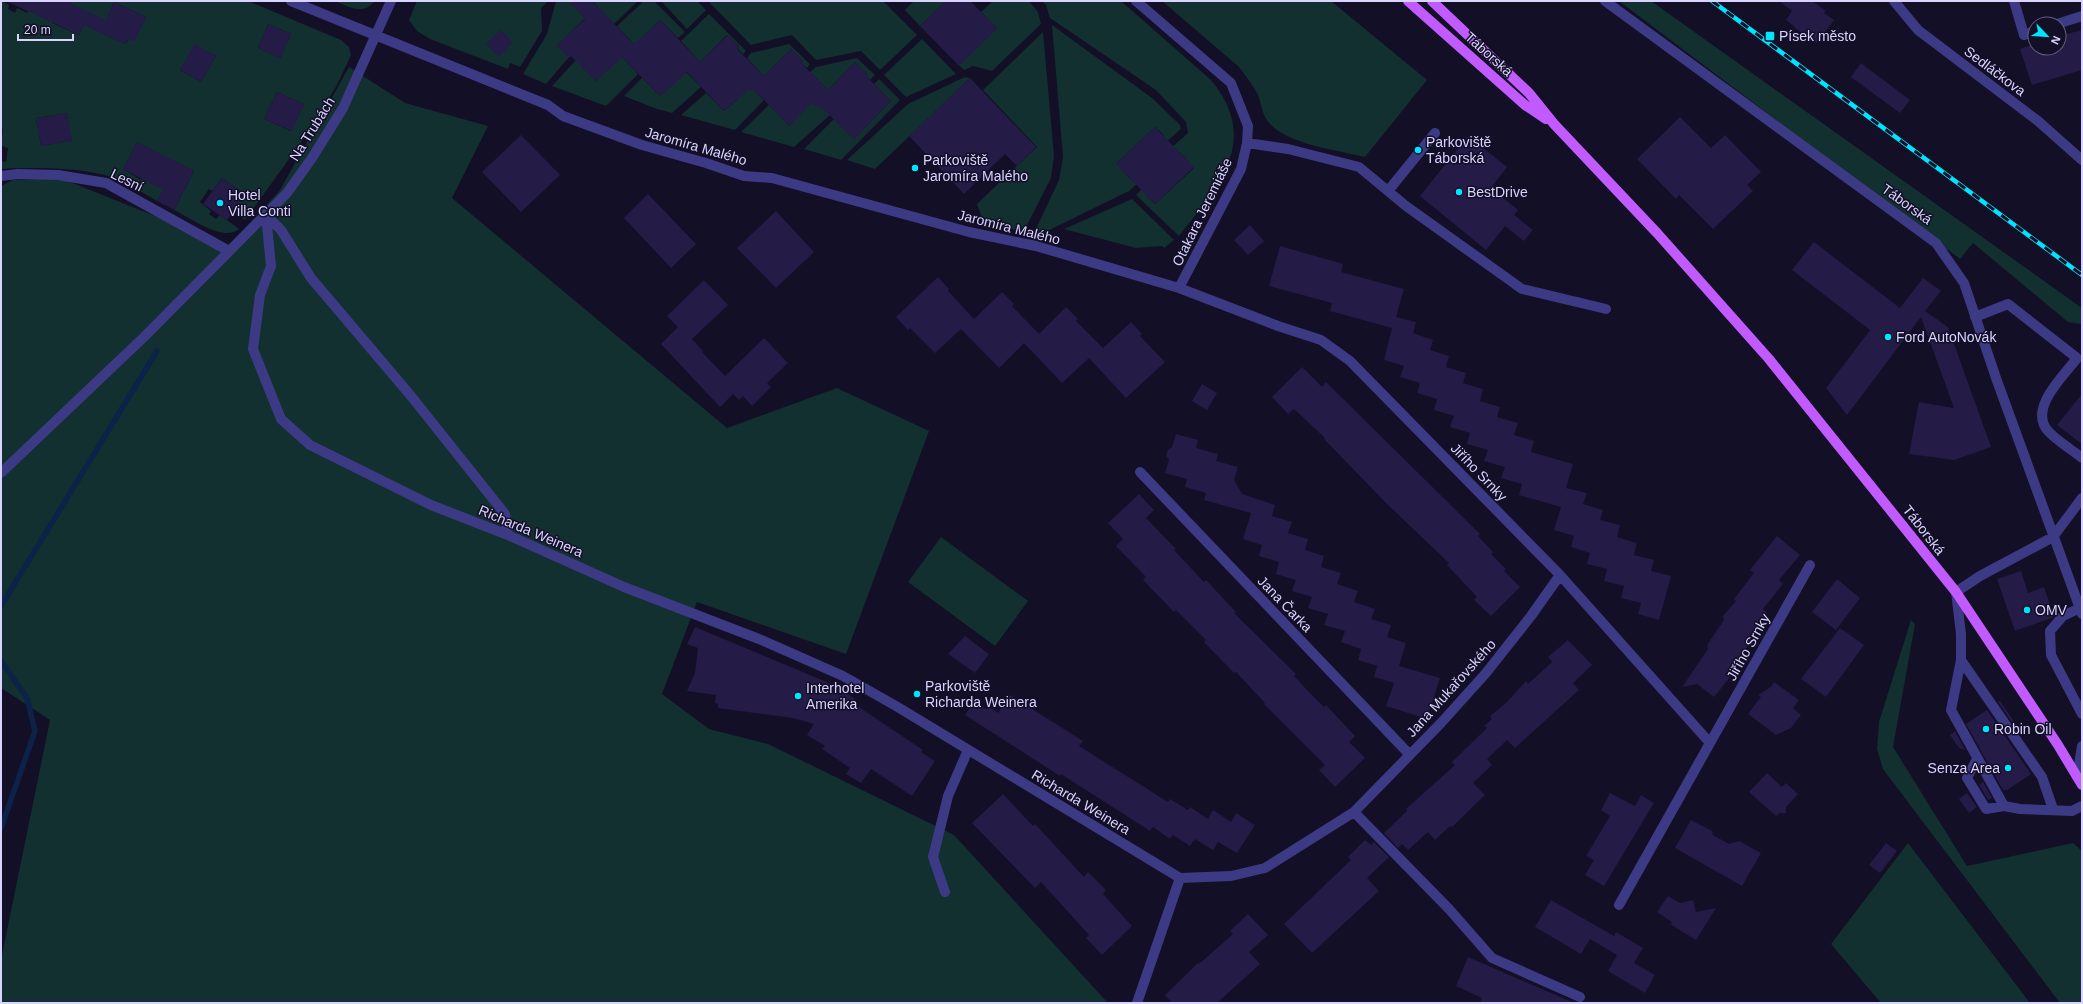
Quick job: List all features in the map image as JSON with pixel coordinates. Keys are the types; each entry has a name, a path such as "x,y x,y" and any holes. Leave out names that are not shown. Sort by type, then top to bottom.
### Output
{"main road":[{"name":"Táborská","path":"1408,1 1525,105 1554,124"},
{"name":"Táborská","path":"1432,1 1529,93 1554,124 1657,233 1769,359 1956,592 2058,745 2080,781"}],"street":[{"name":"Jaromíra Malého","path":"291,1 548,105 563,116 642,145 706,163 744,176 772,178 918,218 1036,246 1179,288"},
{"name":"Na Trubách","path":"1,473 144,337 287,193 316,152 343,108 392,1"},
{"name":"Otakara Jeremiáše","path":"1136,1 1231,83 1248,126 1247,143 1241,168 1179,288"},
{"name":"Táborská","path":"1605,1 1936,243 1964,283 2053,537 2081,611"},
{"name":"Sedláčkova","path":"1894,1 1918,30 2038,121 2082,159"},
{"path":"2014,1 2024,35 2027,34"},
{"path":"2067,21 2082,16"},
{"path":"1388,191 1435,133"},
{"path":"1247,143 1288,149 1358,167 1406,206 1522,289 1606,309"},
{"name":"Lesní","path":"1,176 18,174 58,175 106,183 228,252"},
{"path":"266,215 281,230 311,278 411,396 505,514 508,535"},
{"name":"Richarda Weinera","path":"266,215 271,266 260,295 253,349 281,419 310,445 431,505 508,535 624,587 759,639 827,668 896,706 1180,878"},
{"name":"Jiřího Srnky","path":"1179,288 1278,326 1321,340 1350,361 1560,575 1710,743"},
{"path":"1975,317 2008,304 2078,358 2045,400 2042,409 2042,417 2049,432 2082,458"},
{"name":"Jana Čarka","path":"1140,472 1410,755"},
{"path":"2004,806 1951,710 1961,660 1961,634 1956,592 1980,576 2053,537 2082,498"},
{"name":"Jiřího Srnky","path":"1619,905 1810,565"},
{"name":"Jana Mukařovského","path":"1180,878 1231,876 1266,868 1354,812 1410,755 1486,673 1531,616 1560,575"},
{"path":"2081,611 2063,616 2050,631 2051,656 2082,714"},
{"path":"1961,660 2042,777 2053,810"},
{"path":"2080,781 2082,746"},
{"path":"945,892 933,856 948,796 968,750"},
{"path":"1977,759 1967,778 1986,809 2004,806 2020,809 2072,811 2082,806"},
{"path":"1354,812 1449,909 1492,958 1580,997"},
{"path":"1137,1003 1180,878"}],"green space":[{"path":"1,1 9,5 8,9 15,13 17,8 27,13 33,1 62,1 52,23 79,35 89,13 65,1 248,1 341,40 349,47 351,55 337,85 308,133 245,220 233,212 245,195 222,178 212,191 209,189 200,202 211,211 209,214 216,219 220,215 239,229 233,232 225,233 216,231 197,223 174,210 194,171 178,163 157,201 125,183 102,174 58,169 1,169 1,161 6,162 8,148 1,146 3,129 1,128","holes":["114,2 146,17 125,44 108,36 116,20 108,16","268,24 291,34 280,58 258,48","195,45 216,56 201,82 180,70","277,92 304,104 291,131 264,119","67,113 71,141 41,146 36,118","137,142 163,156 141,180 123,169"]},
{"path":"335,1 375,1 370,6 356,9"},
{"path":"417,1 548,1 541,8 542,31 520,67 510,63 508,69 430,39 417,31 409,20"},
{"path":"556,1 569,1 585,18 558,45 569,57 546,84 523,74 547,34"},
{"path":"597,1 638,1 614,24 594,3"},
{"path":"644,1 654,1 685,32 678,38 660,20 636,46 617,26"},
{"path":"661,1 697,1 706,10 687,29"},
{"path":"708,1 883,1 917,35 880,70 861,51 816,60 792,35 751,45"},
{"path":"914,1 946,1 920,26 905,10"},
{"path":"993,1 1029,1 1038,12 1041,24 992,71 973,66 964,70 959,65 997,28 981,12"},
{"path":"1042,1 1121,1 1211,80 1226,102 1233,123 1233,143 1229,162 1208,199 1179,236 1136,195 1144,187 1147,196 1155,204 1194,168 1180,152 1177,155 1171,148 1188,133 1186,122 1156,90 1050,18 1046,5"},
{"path":"1162,1 1331,1 1427,80 1365,157 1314,146 1289,137 1270,124 1264,114 1256,91 1239,67"},
{"path":"1619,1 1651,1 2082,308 2082,324 2068,322 1973,243 1960,259"},
{"path":"709,14 746,51 743,54 738,49 739,46 727,35 700,62 681,41"},
{"path":"1052,25 1152,98 1180,125 1181,129 1166,142 1161,137 1164,135 1155,127 1117,163 1130,179 1139,182 1129,191 1035,237 1034,233 1059,180 1063,157"},
{"path":"1043,32 1054,156 1051,178 1025,229 1020,231 987,222 981,215 977,204 1037,147 983,90"},
{"path":"922,39 956,74 906,97 884,75"},
{"path":"789,44 810,64 807,68 801,63 803,61 791,49 764,76 747,58 751,53"},
{"path":"620,55 638,74 606,106 552,86 576,60 596,81"},
{"path":"857,58 875,75 870,80 866,76 867,74 855,62 828,90 810,72 816,67"},
{"path":"349,67 405,103 488,126 452,198 727,428 837,388 929,431 846,654 697,602 662,694 709,729 768,744 954,835 1108,1003 1,1003 1,960 50,720 1,688 1,186 13,180 60,178 230,246 280,190"},
{"path":"684,70 701,87 672,113 657,109 624,96 642,78 660,96 672,85"},
{"path":"965,77 970,78 875,169 847,160 908,104"},
{"path":"879,79 900,100 841,160 804,149 834,119 854,139 891,101 874,84"},
{"path":"748,85 764,100 735,130 681,115 706,93 724,111 737,100"},
{"path":"813,98 830,115 794,147 741,132 769,105 789,126"},
{"path":"1132,199 1174,240 1164,248 1162,246 1136,248 1064,229"},
{"path":"941,537 1028,601 995,646 908,582"},
{"path":"1911,620 1915,624 1893,747 1967,866 2073,843 2082,851 2082,1003 2060,1003 1883,769 1877,749 1879,722"},
{"path":"1908,843 2030,1003 1881,1003 1831,944"}],"building":[{"path":"6,1 65,1 106,20 114,2 146,17 134,42 128,39 125,44 84,25 79,35"},
{"path":"568,1 592,1 634,44 660,20 700,62 728,35 739,47 737,49 764,76 791,49 803,61 801,63 828,90 855,62 867,74 866,76 891,101 854,139 822,108 811,104 789,126 759,95 749,89 724,111 687,72 660,96 622,57 596,81 571,56 569,58 557,45 585,19"},
{"path":"946,1 970,1 997,28 959,66 920,26"},
{"path":"1779,1 1812,1 1826,11 1824,13 1834,20 1817,43 1786,20 1792,11"},
{"path":"268,24 291,34 280,58 258,48"},
{"path":"501,30 513,43 499,57 486,44"},
{"path":"2082,30 2082,70 2032,85 2020,49 2027,47 2027,56 2067,56 2067,34"},
{"path":"195,44 216,56 201,82 180,70"},
{"path":"1861,63 1910,100 1900,113 1851,77"},
{"path":"970,78 1036,147 1017,166 1005,154 964,194 909,136"},
{"path":"277,92 304,104 292,131 264,119"},
{"path":"67,113 72,141 41,146 36,118"},
{"path":"1680,117 1711,148 1725,135 1761,172 1747,185 1753,191 1713,229 1679,195 1676,199 1637,159"},
{"path":"1155,127 1194,167 1155,204 1116,164"},
{"path":"521,135 560,175 521,212 482,172"},
{"name":"BestDrive","path":"1468,136 1507,167 1491,188 1518,210 1514,215 1533,230 1524,241 1505,226 1486,250 1420,196"},
{"path":"137,142 194,171 174,210 157,201 163,190 123,169"},
{"path":"222,178 246,195 227,220 203,204"},
{"path":"648,194 696,244 671,268 624,218"},
{"path":"776,211 814,252 776,288 737,248"},
{"path":"1250,225 1264,241 1248,255 1234,240"},
{"path":"1814,242 1900,308 1923,278 1941,291 1925,311 1948,327 1991,447 1954,460 1909,454 1919,402 1954,408 1921,317 1847,415 1826,388 1870,330 1792,270"},
{"path":"1280,246 1343,264 1341,272 1404,289 1396,317 1416,322 1413,333 1433,340 1430,350 1449,356 1446,367 1466,373 1463,383 1483,389 1480,401 1500,407 1497,417 1518,423 1514,435 1534,441 1531,452 1573,464 1566,488 1587,493 1583,504 1603,510 1600,520 1620,525 1617,537 1637,543 1634,555 1654,560 1651,571 1671,576 1659,620 1638,614 1641,603 1621,598 1624,586 1604,581 1607,569 1587,564 1590,553 1571,547 1574,536 1554,530 1561,507 1519,495 1522,484 1501,478 1505,467 1484,461 1488,450 1467,444 1470,433 1450,427 1454,416 1434,410 1437,399 1417,393 1420,383 1400,377 1404,366 1384,360 1392,328 1330,311 1332,303 1269,286"},
{"path":"938,277 949,289 948,291 974,319 1002,292 1014,304 1012,306 1039,334 1066,307 1078,319 1076,321 1103,348 1131,322 1142,334 1140,336 1165,362 1126,398 1089,358 1062,383 1024,343 999,368 961,329 935,353 910,328 908,330 896,317"},
{"path":"704,280 728,305 692,339 725,376 764,338 788,363 767,383 771,387 752,406 743,396 739,400 733,394 720,407 661,344 678,327 667,316"},
{"path":"1302,367 1322,387 1326,382 1480,534 1478,536 1493,552 1491,554 1506,569 1504,571 1520,587 1491,616 1474,600 1477,597 1447,565 1449,563 1386,503 1324,439 1325,438 1294,409 1288,414 1272,397"},
{"path":"1202,384 1217,393 1207,410 1192,401"},
{"path":"2082,394 2082,444 2057,425"},
{"path":"1176,434 1198,440 1196,448 1218,454 1216,461 1238,467 1234,480 1242,494 1275,505 1272,516 1292,522 1288,533 1308,539 1305,550 1324,556 1321,567 1341,573 1337,584 1358,591 1354,602 1375,609 1371,619 1391,625 1387,637 1406,643 1399,666 1440,678 1427,719 1386,706 1394,683 1374,677 1377,666 1358,660 1361,649 1341,642 1345,631 1324,625 1328,614 1308,608 1312,597 1292,591 1296,580 1276,574 1279,562 1259,556 1262,545 1243,539 1251,513 1204,500 1206,493 1185,487 1187,479 1165,473 1169,460 1166,456 1168,450 1172,447"},
{"path":"1139,494 1154,510 1146,518 1176,549 1174,550 1204,582 1206,580 1236,612 1234,613 1296,674 1294,676 1309,692 1324,707 1326,705 1355,736 1349,742 1365,758 1335,787 1319,770 1325,765 1264,704 1265,703 1236,672 1234,673 1204,642 1206,640 1176,610 1174,612 1143,580 1146,577 1116,546 1123,539 1108,523"},
{"path":"1777,536 1800,555 1779,580 1783,584 1763,609 1767,613 1747,639 1751,642 1731,668 1735,671 1714,697 1697,684 1682,687 1708,649 1707,645 1724,620 1723,616 1736,601 1734,599 1754,573 1750,570"},
{"path":"2021,571 2028,593 2044,587 2054,617 2015,631 1997,579"},
{"path":"1837,579 1860,598 1836,630 1812,612"},
{"path":"695,627 834,685 855,699 853,703 923,750 921,752 935,761 912,796 871,769 861,783 846,774 850,768 822,749 825,746 807,735 814,724 793,718 718,708 718,704 715,703 716,695 687,691 695,673 698,648 687,644"},
{"path":"1840,628 1864,645 1826,697 1801,679"},
{"path":"965,636 989,654 975,673 948,654"},
{"path":"1568,640 1592,665 1573,683 1579,690 1515,748 1507,740 1487,759 1492,765 1473,783 1485,795 1452,827 1450,826 1435,840 1428,832 1408,850 1402,844 1398,848 1384,833 1407,811 1406,809 1455,765 1452,762 1487,728 1484,726 1492,719 1490,716 1505,704 1526,681 1528,684 1552,662 1548,657"},
{"path":"1774,682 1799,700 1793,708 1801,715 1791,728 1776,735 1748,714 1761,697 1758,695 1771,687"},
{"path":"1010,695 1083,741 1079,746 1168,802 1170,799 1188,810 1190,807 1208,819 1213,810 1231,822 1236,813 1255,825 1237,853 1218,842 1213,850 1195,839 1190,846 1173,835 1170,839 1153,827 1150,831 1061,774 1060,776 965,715 974,702 986,709 991,708 998,713"},
{"path":"2000,701 2022,733 2020,734 1998,702"},
{"path":"1987,710 2031,774 2007,790 2003,790 1966,724"},
{"path":"1955,731 1965,750 1959,748 1950,735"},
{"path":"1767,773 1782,787 1786,783 1798,794 1786,807 1786,813 1780,813 1776,816 1749,792"},
{"path":"1983,782 1992,798 1988,800 1979,785"},
{"path":"1610,793 1635,806 1641,795 1654,803 1604,886 1585,875 1594,860 1586,856 1610,816 1601,810"},
{"path":"1967,793 1977,807 1969,813 1959,799"},
{"path":"1003,794 1033,826 1035,824 1084,877 1088,872 1106,890 1103,894 1132,926 1102,955 1086,938 1089,935 1041,882 1035,888 972,823"},
{"path":"1691,820 1712,831 1713,835 1729,844 1739,841 1761,853 1742,886 1675,848"},
{"path":"1365,840 1371,845 1374,842 1389,857 1367,878 1379,891 1312,953 1284,924 1351,860 1348,857"},
{"path":"1886,843 1897,851 1880,873 1869,865"},
{"path":"1668,896 1680,903 1693,900 1696,912 1716,908 1696,940 1670,924 1672,922 1657,912"},
{"path":"1551,900 1614,936 1616,932 1643,948 1634,963 1655,975 1645,993 1608,971 1617,955 1590,939 1581,954 1535,927"},
{"path":"1248,914 1268,935 1249,952 1260,964 1217,1003 1172,1003 1165,995 1198,963 1199,964 1233,934 1230,931"},
{"path":"1468,957 1574,1003 1480,1003 1482,998 1456,986"}],"waterway":[{"path":"1,606 157,351"},
{"path":"1,661 27,698 35,731 1,828"}],"railway":[{"path":"1712,1 2082,275"}],"place":[{"name":"Písek město","path":"1770,36"},
{"name":"Parkoviště Táborská","path":"1418,150"},
{"name":"Parkoviště Jaromíra Malého","path":"915,168"},
{"name":"BestDrive","path":"1459,192"},
{"name":"Hotel Villa Conti","path":"220,203"},
{"name":"Ford AutoNovák","path":"1888,337"},
{"name":"OMV","path":"2027,610"},
{"name":"Parkoviště Richarda Weinera","path":"917,694"},
{"name":"Interhotel Amerika","path":"798,696"},
{"name":"Robin Oil","path":"1986,729"},
{"name":"Senza Area","path":"2008,768"}]}
